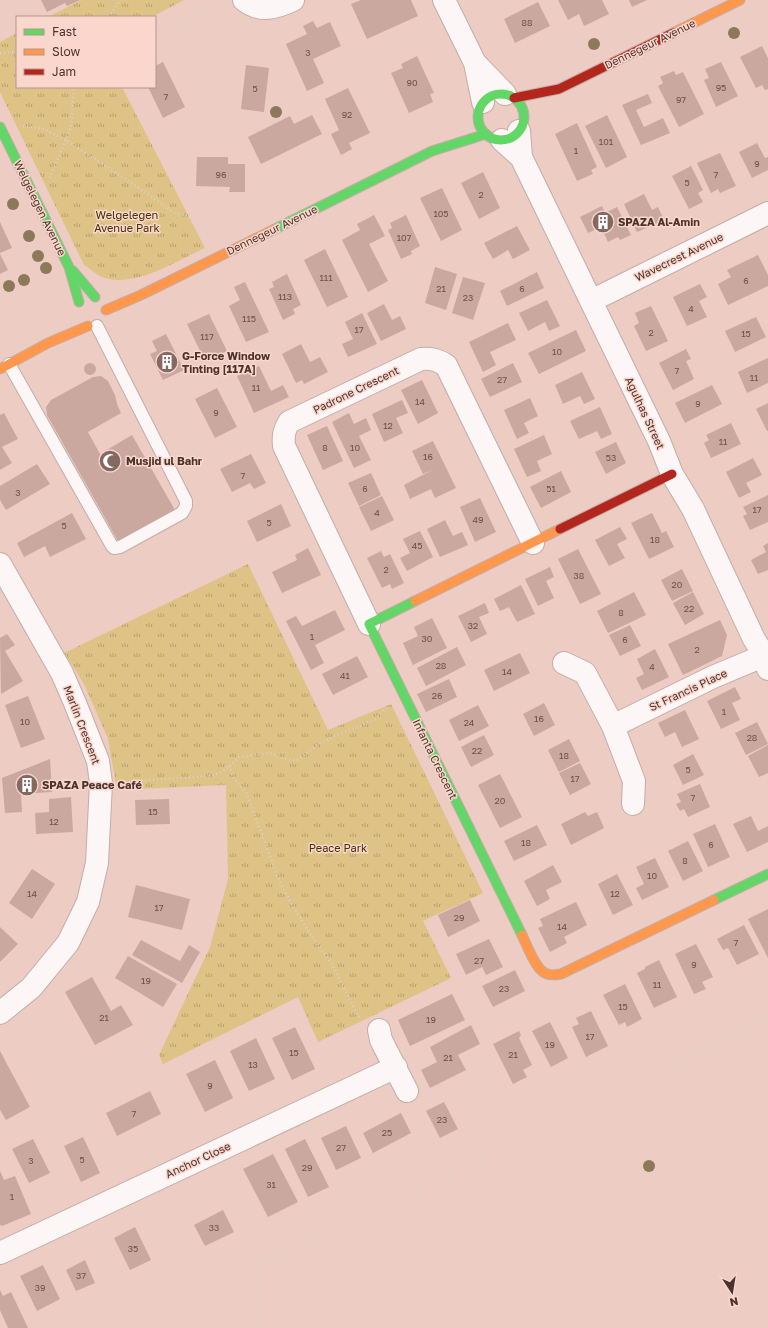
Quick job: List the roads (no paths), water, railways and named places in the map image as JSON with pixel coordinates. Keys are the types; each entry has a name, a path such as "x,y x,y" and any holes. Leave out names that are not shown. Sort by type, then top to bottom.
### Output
{"street":[{"path":"234,1 263,8 280,6 293,0"},
{"path":"444,0 475,63 522,108 512,128 479,123 475,63"},
{"name":"Dennegeur Avenue","path":"547,99 559,89 740,0"},
{"name":"Dennegeur Avenue","path":"478,114 493,95 510,96 559,89"},
{"name":"Dennegeur Avenue","path":"106,310 141,295 436,149 512,128"},
{"name":"Agulhas Street","path":"512,128 521,157 659,441 672,474 693,509 754,638 767,659"},
{"name":"Welgelegen Avenue","path":"1,129 69,267 95,297"},
{"name":"Dennegeur Avenue","path":"436,149 454,135"},
{"name":"Wavecrest Avenue","path":"591,301 768,213"},
{"name":"Welgelegen Avenue","path":"69,267 77,310"},
{"path":"4,366 48,343 92,326 104,320 106,310 104,303 95,297 86,297 77,310 84,325 92,326"},
{"path":"48,343 62,326"},
{"name":"Padrone Crescent","path":"369,624 284,446 283,437 289,422 421,359 432,358 439,360 446,365 533,543"},
{"path":"369,624 672,474"},
{"name":"Marlin Crescent","path":"0,564 62,673 76,703 98,761 100,783 97,863 88,902 68,943 31,988 0,1012"},
{"name":"Infanta Crescent","path":"369,624 534,959 540,969 545,973 552,976 568,971 768,874"},
{"name":"St Francis Place","path":"613,726 713,677 767,659"},
{"path":"564,662 585,673 613,726 634,781 633,804"},
{"path":"379,1030 381,1040 407,1091"},
{"name":"Anchor Close","path":"0,1253 396,1067"}],"lane":[{"path":"4,366 112,546 114,548 120,547 182,513 186,506 186,501 92,326"}],"place":[{"name":"SPAZA Al-Amin","path":"603,222"},
{"name":"G-Force Window Tinting [117A]","path":"167,362"},
{"name":"Musjid ul Bahr","path":"110,461"},
{"name":"SPAZA Peace Café","path":"27,785"}],"park label":[{"name":"Welgelegen Avenue Park","path":"127,221"},
{"name":"Peace Park","path":"338,848"}]}
